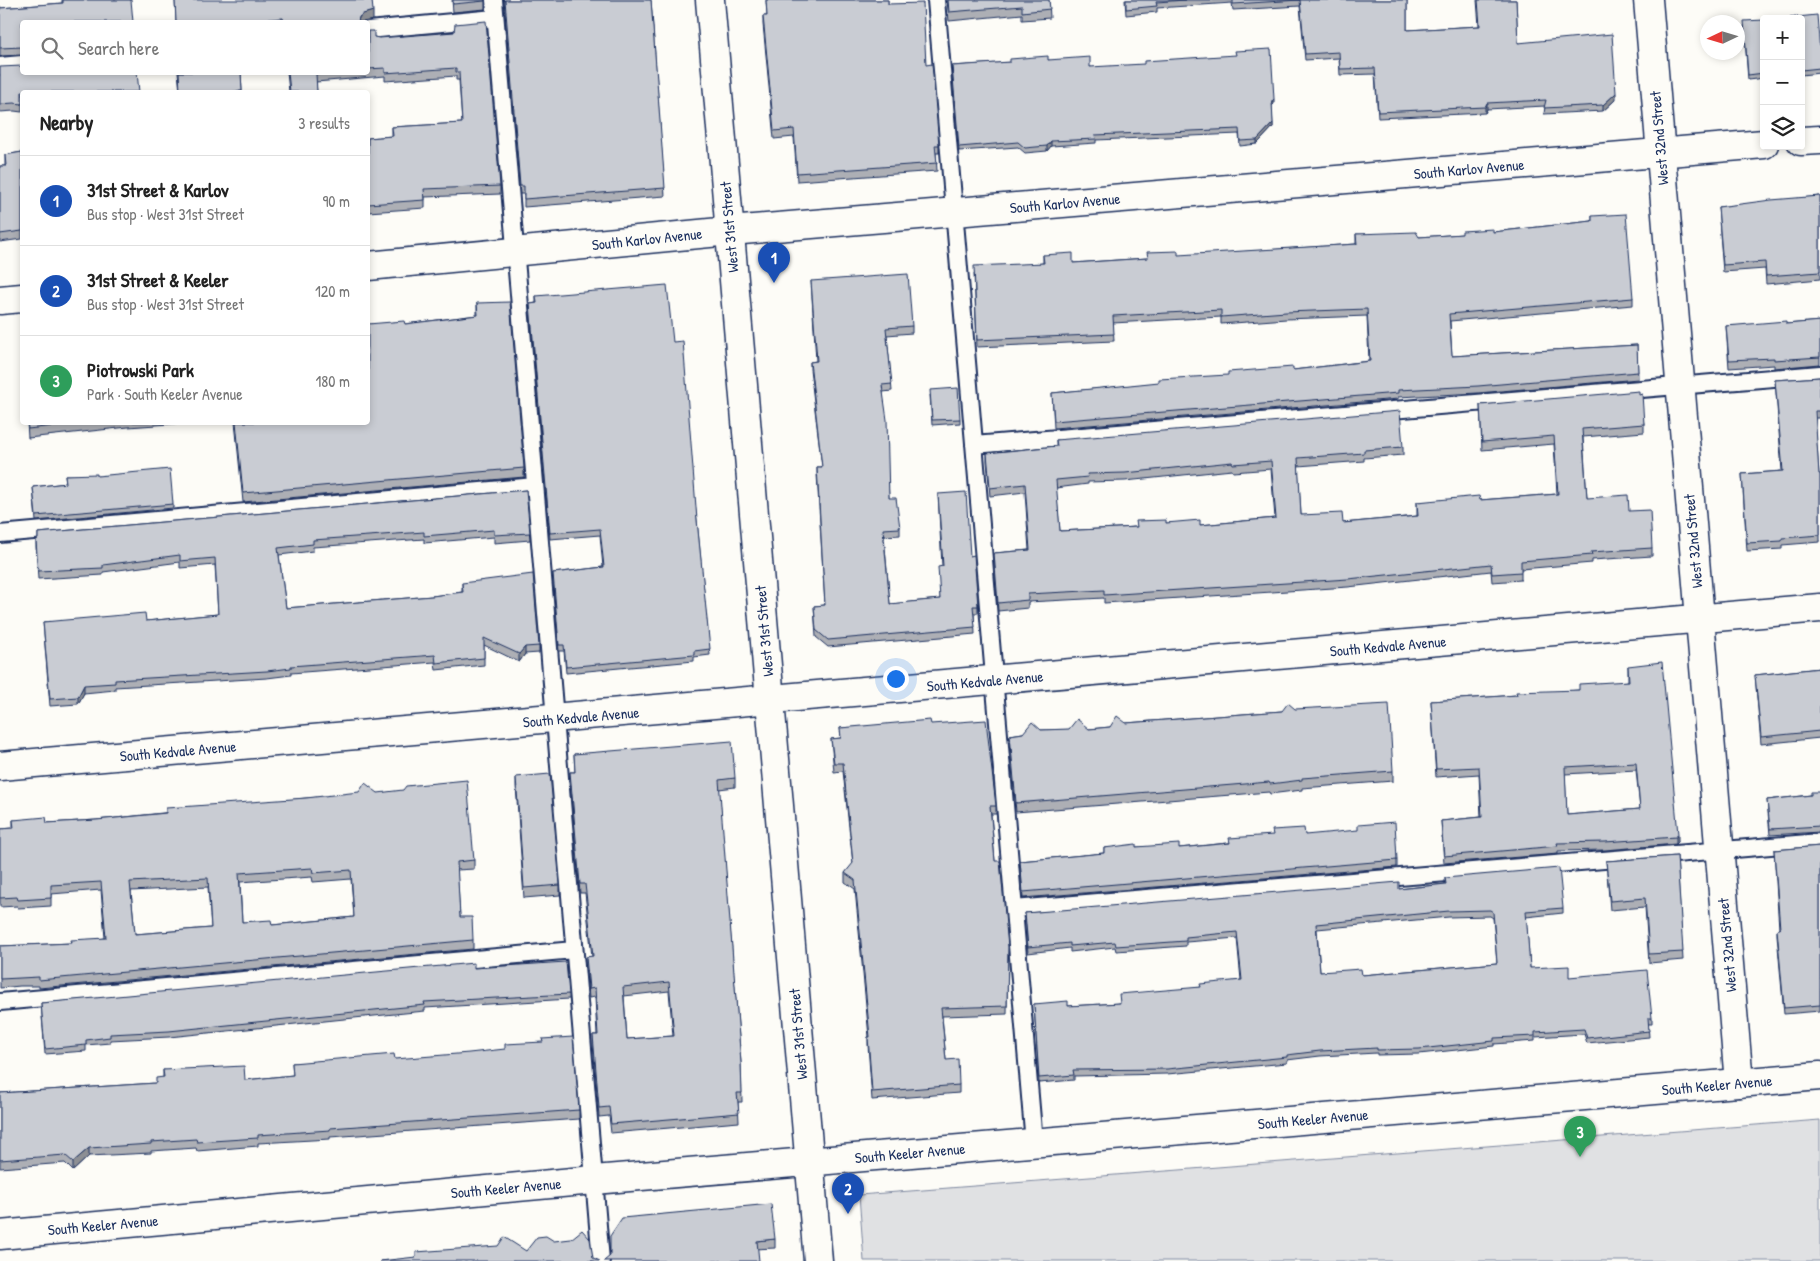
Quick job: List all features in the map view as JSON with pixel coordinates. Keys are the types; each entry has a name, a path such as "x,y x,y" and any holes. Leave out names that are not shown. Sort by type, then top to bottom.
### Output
{"street":[{"name":"West 31st Street","path":"710,0 818,1261"},
{"name":"West 32nd Street","path":"1648,0 1738,1083"},
{"path":"1805,141 1820,140"},
{"name":"South Karlov Avenue","path":"370,266 730,231 1760,144"},
{"path":"0,300 20,298"},
{"name":"South Kedvale Avenue","path":"0,766 1820,608"},
{"name":"South Keeler Avenue","path":"0,1235 594,1180 1820,1076"}],"lane":[{"path":"494,0 600,1261"},
{"path":"936,0 1034,1143"},
{"path":"370,30 495,18"},
{"path":"0,66 20,64"},
{"path":"974,446 1820,374"},
{"path":"0,534 535,486"},
{"path":"1014,909 1820,842"},
{"path":"0,1002 574,950"}],"shaded area":[{"path":"1820,1120 1820,1261 864,1261 859,1195"}],"building":[{"path":"63,0 131,0 133,20 20,20 20,47 0,48 0,8 63,3"},
{"path":"175,0 372,0 373,11 363,14 358,20 284,20 283,18 260,20 176,20"},
{"path":"453,0 485,0 485,1 453,4"},
{"path":"505,0 651,0 665,188 524,199 524,186 520,186"},
{"path":"766,0 888,0 888,4 923,3 926,65 932,64 939,145 935,145 937,163 797,173 794,129 774,131 763,16 767,16"},
{"path":"948,0 1049,0 1050,9 1022,12 1022,6 949,12"},
{"path":"1126,0 1186,0 1156,2 1157,6 1126,9"},
{"path":"1233,0 1300,0 1233,4"},
{"path":"1300,0 1407,0 1407,30 1480,26 1478,0 1516,0 1518,43 1612,34 1616,93 1603,105 1544,108 1546,100 1487,103 1485,107 1378,112 1375,68 1340,69 1339,52 1305,54"},
{"path":"1817,15 1820,68 1805,70 1805,16"},
{"path":"1760,20 1760,74 1748,75 1745,21"},
{"path":"486,21 500,186 424,189 425,200 370,204 370,138 393,136 392,127 462,123 459,72 456,72 456,68 385,73 385,68 370,69 370,31 374,31 374,37 379,38 454,32 455,24"},
{"path":"1271,49 1274,99 1272,101 1273,123 1257,140 1240,141 1239,129 1095,135 1096,139 1051,141 1047,146 1025,148 1018,142 959,147 952,66 1010,62 1010,59 1048,56 1048,60 1090,57 1090,67 1144,64 1144,61 1236,55 1235,51"},
{"path":"20,66 20,75 137,75 139,90 20,90 20,104 0,104 0,67"},
{"path":"179,75 241,75 242,90 180,90"},
{"path":"288,75 316,75 317,90 290,90"},
{"path":"20,152 20,231 0,234 0,166 6,166 5,155"},
{"path":"1820,196 1820,272 1766,276 1765,262 1723,265 1718,207"},
{"path":"1626,214 1633,298 1449,314 1452,356 1637,345 1638,372 1478,386 1398,390 1398,393 1054,421 1052,393 1159,382 1159,379 1228,375 1228,372 1293,367 1293,370 1370,361 1367,309 1221,317 1221,310 1113,316 1114,334 977,340 974,266 1044,263 1043,255 1073,253 1073,263 1148,258 1147,252 1178,251 1178,255 1357,244 1356,234 1416,232 1419,237 1462,234 1462,231 1493,229 1493,232 1592,221 1592,216"},
{"path":"908,274 912,326 886,328 892,384 882,385 887,420 889,498 896,498 900,528 883,529 890,604 940,599 938,567 943,566 938,494 966,492 970,556 974,555 978,606 973,606 975,627 828,640 816,630 814,606 825,605 817,467 822,467 810,362 817,361 811,281"},
{"path":"667,285 673,342 683,341 697,520 710,649 694,651 694,655 566,667 564,645 559,645 553,573 604,567 600,529 550,533 530,304 537,303 536,296"},
{"path":"510,302 524,468 243,493 236,425 370,425 370,324 404,321 405,324 478,315 477,303"},
{"path":"1786,321 1786,324 1820,321 1820,357 1729,360 1726,326"},
{"path":"1820,377 1820,411 1815,411 1820,474 1820,535 1782,538 1782,541 1747,543 1742,474 1783,471 1775,380"},
{"path":"958,388 960,419 932,420 930,390"},
{"path":"1639,391 1639,395 1642,394 1644,424 1582,429 1587,498 1628,495 1629,511 1650,510 1652,548 1591,552 1592,555 1521,561 1521,572 1492,574 1491,564 1348,579 1104,595 1104,590 1028,594 1028,600 998,603 994,553 1030,550 1025,484 990,488 987,453 1057,446 1056,440 1400,411 1403,447 1364,450 1364,453 1298,458 1301,515 1342,513 1343,523 1418,516 1417,502 1479,496 1480,500 1558,494 1554,436 1482,442 1480,405","holes":["1271,461 1276,518 1200,525 1200,520 1166,523 1166,520 1136,521 1137,527 1060,531 1056,480 1088,477 1087,474 1125,473 1232,462 1233,464"]},
{"path":"27,425 62,425 28,429"},
{"path":"170,469 173,504 36,516 33,487 66,483 65,475 97,474 97,476"},
{"path":"526,490 530,533 494,535 494,530 424,536 424,532 313,540 313,544 278,548 286,608 463,592 462,583 533,574 539,646 525,647 519,654 484,638 484,658 436,663 435,655 291,666 291,668 267,671 115,680 115,683 84,685 78,697 50,699 43,622 145,613 146,621 218,614 215,558 180,561 180,555 103,565 103,568 38,571 36,540 38,539 38,533"},
{"path":"1662,662 1678,834 1676,837 1557,843 1558,846 1444,856 1441,821 1482,817 1479,767 1436,769 1431,701 1517,695 1516,692 1579,690 1579,684 1629,681 1628,666","holes":["1636,763 1640,809 1567,815 1565,767"]},
{"path":"1820,668 1820,731 1761,737 1755,675"},
{"path":"1288,703 1295,709 1389,704 1393,771 1302,778 1302,780 1270,784 1269,782 1016,803 1010,735 1023,733 1032,722 1041,730 1069,729 1077,719 1089,729 1110,727 1117,716 1126,723 1282,711"},
{"path":"930,720 931,724 986,720 996,806 990,806 995,861 1000,861 1008,947 1007,1006 941,1008 946,1060 958,1059 959,1085 872,1092 868,1037 870,1037 855,880 845,873 853,863 843,763 834,763 831,739 841,738 840,728"},
{"path":"732,741 735,778 719,780 741,1063 742,1093 737,1093 739,1113 611,1124 609,1107 599,1108 593,1035 598,1035 595,988 589,989 586,957 593,956 585,884 580,884 570,772 575,772 574,754","holes":["669,982 674,1036 627,1039 623,987"]},
{"path":"550,774 560,885 524,888 516,777"},
{"path":"467,780 474,860 457,862 460,917 472,917 473,940 39,980 39,977 0,979 0,946 72,943 71,940 106,938 101,882 51,885 51,898 18,900 17,897 0,898 0,829 14,828 13,820 46,817 47,823 96,820 166,813 166,808 306,798 359,792 365,783 378,793 403,790 406,786","holes":["312,868 313,873 351,870 354,917 272,925 271,920 242,922 239,873","208,878 211,928 135,934 130,882"]},
{"path":"1811,792 1820,792 1820,826 1770,829 1767,800 1811,795"},
{"path":"1395,822 1397,860 1023,892 1020,861 1104,853 1104,848 1136,844 1136,847 1179,844 1179,848 1230,843 1229,838 1273,835 1272,830 1304,828 1305,835 1358,830 1358,825"},
{"path":"1820,846 1820,1005 1784,1008 1777,929 1780,929 1774,850"},
{"path":"1677,856 1683,952 1649,954 1645,898 1610,901 1606,861"},
{"path":"1559,868 1563,908 1526,911 1530,968 1569,966 1569,977 1647,970 1652,1018 1648,1018 1649,1031 1587,1038 1584,1029 1535,1032 1535,1036 1494,1038 1494,1041 1419,1049 1377,1050 1377,1048 1320,1051 1287,1055 1287,1057 1167,1069 1073,1070 1074,1075 1039,1078 1034,1004 1068,1001 1068,1006 1120,1003 1119,994 1201,987 1200,984 1242,980 1237,932 1186,937 1186,941 1116,946 1115,942 1070,946 1070,943 1028,947 1025,913 1399,882 1399,889 1446,884 1445,878","holes":["1490,910 1493,912 1497,963 1362,975 1361,969 1320,972 1316,924 1449,911"]},
{"path":"566,962 569,994 424,1002 425,1005 169,1031 110,1034 110,1037 86,1040 86,1045 45,1049 41,1003 474,963 474,968"},
{"path":"573,1037 579,1110 330,1128 330,1130 258,1135 258,1138 197,1142 196,1139 89,1148 73,1162 65,1155 0,1160 0,1093 156,1083 156,1078 164,1077 163,1070 244,1066 245,1080 293,1075 292,1063 394,1054 395,1059 469,1053 505,1049 505,1044 543,1042 542,1039"},
{"path":"771,1204 775,1239 757,1241 759,1261 604,1261 610,1256 610,1236 622,1218"},
{"path":"582,1230 590,1239 593,1258 600,1261 380,1261 416,1257 416,1252 498,1246 504,1237 526,1251 537,1237 546,1236 554,1241 571,1239"}],"place":[{"name":"31st Street & Karlov","path":"774,283"},
{"name":"Piotrowski Park","path":"1580,1157"},
{"name":"31st Street & Keeler","path":"848,1214"}]}
